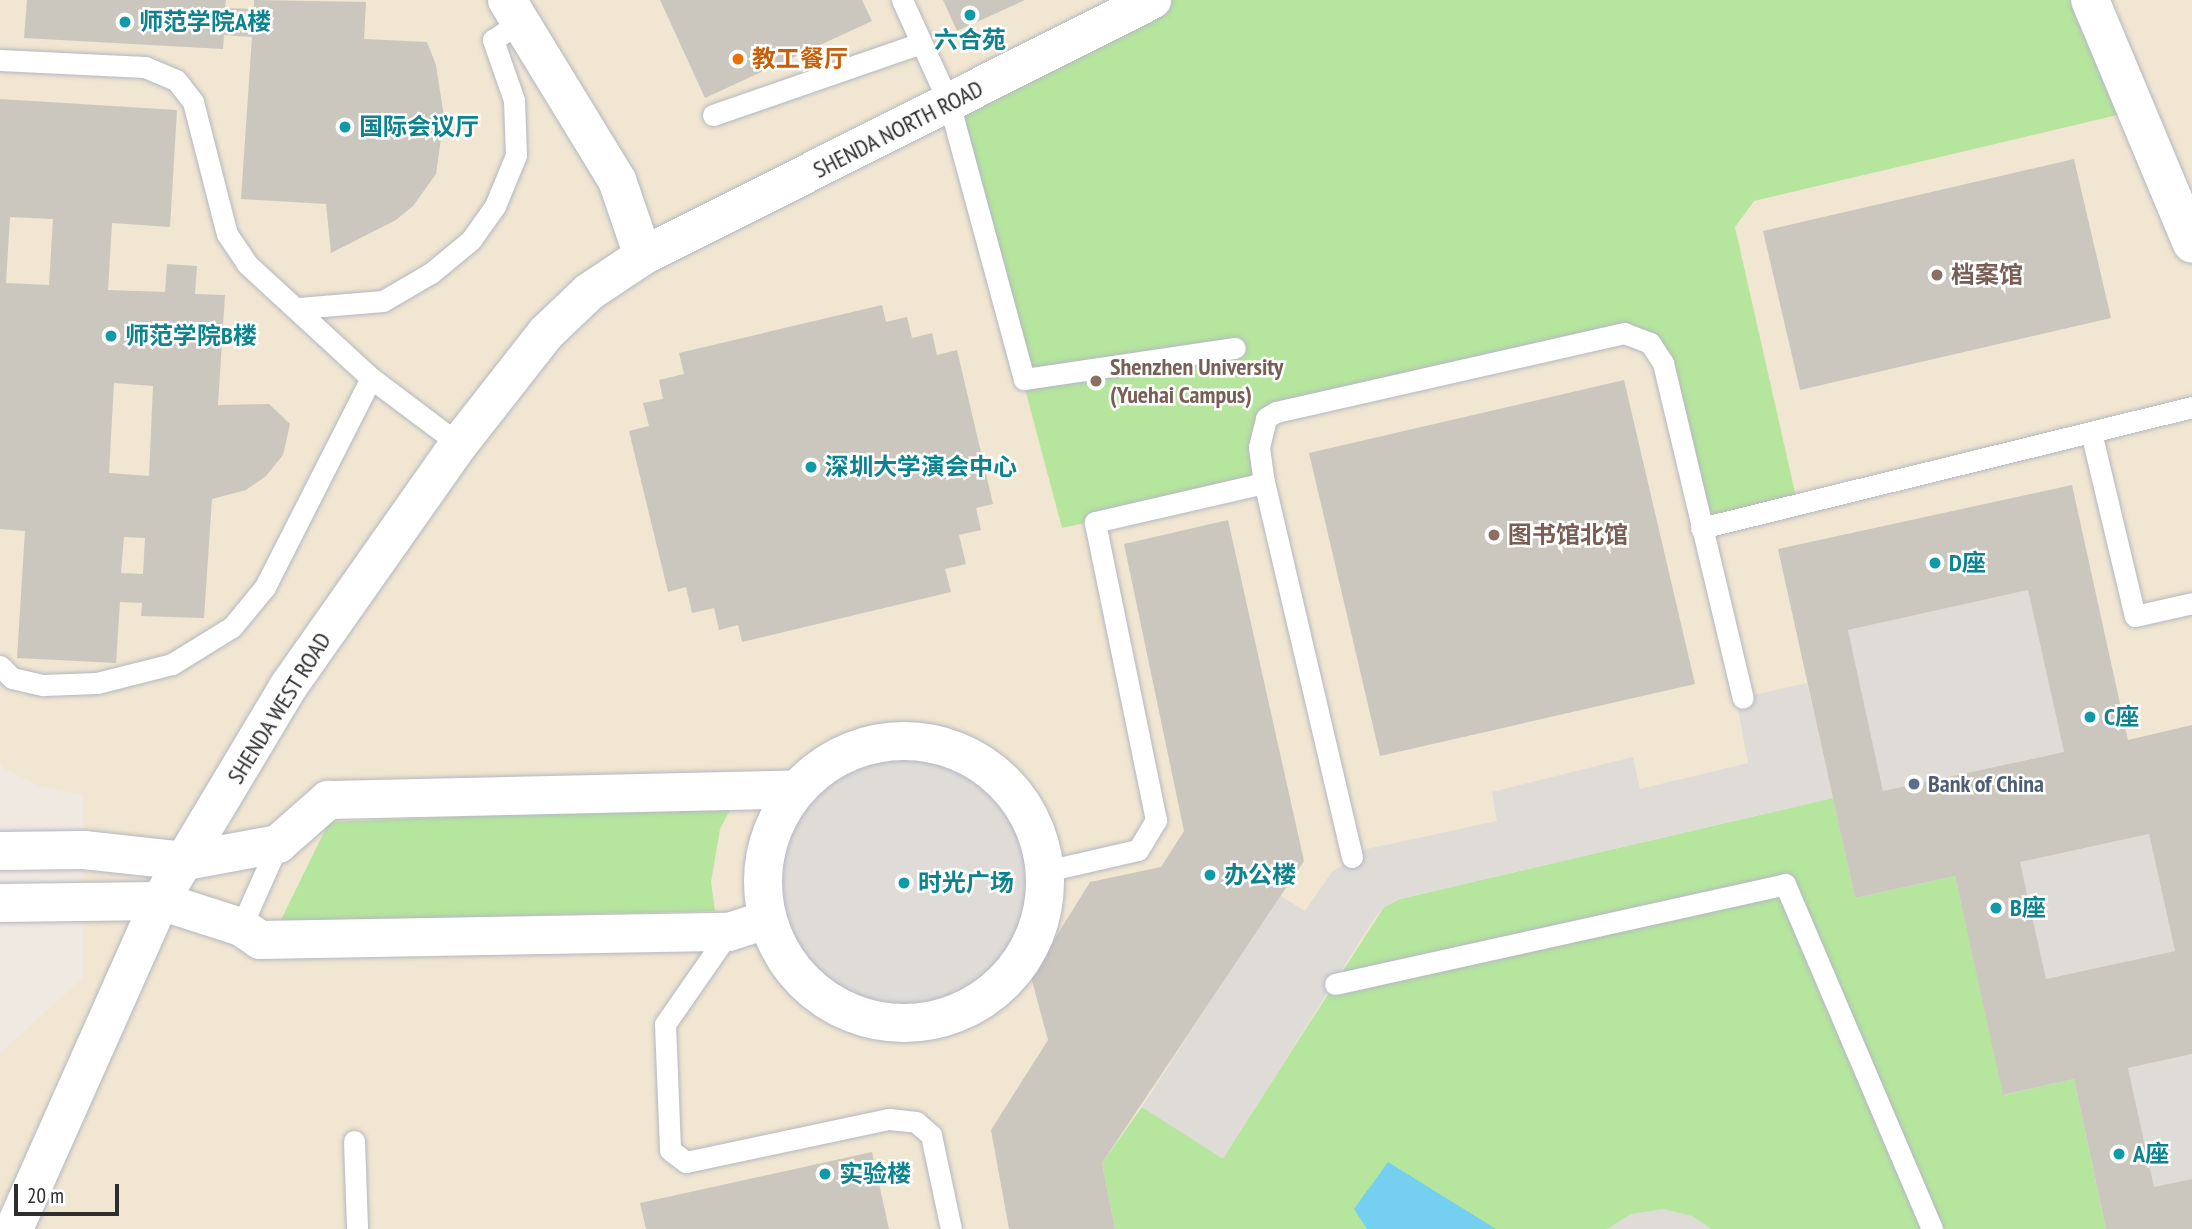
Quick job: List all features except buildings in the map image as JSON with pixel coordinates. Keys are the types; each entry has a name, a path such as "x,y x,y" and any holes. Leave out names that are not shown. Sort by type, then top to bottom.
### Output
{"street":[{"name":"SHENDA NORTH ROAD","path":"643,256 1152,0"},
{"path":"2090,0 2192,244"},
{"path":"514,11 617,180 643,256"},
{"name":"SHENDA WEST ROAD","path":"15,1229 160,901 288,687 459,444 546,333 589,292 643,256"},
{"path":"911,741 943,746 975,759 1016,795 1031,817 1046,871 1044,906 1035,937 1019,966 996,990 969,1008 938,1019 877,1020 849,1012 819,995 797,975 767,920 763,894 765,856 776,821 797,789 819,769 848,752 911,741"},
{"path":"0,851 83,850 186,861 278,845 328,800 797,789"},
{"path":"0,903 160,901 241,927 260,940 729,932 767,920"}],"lane":[{"path":"902,0 948,103 1024,379 1235,348"},
{"path":"299,307 383,301 431,273 471,240 495,206 516,155 514,100 493,40 514,11"},
{"path":"713,115 921,43"},
{"path":"0,61 145,67 176,80 193,102 227,234 247,264 299,307 371,378 459,444"},
{"path":"1352,857 1264,483 1259,447 1266,418 1276,412 1624,333 1650,343 1663,363 1700,528 1743,698"},
{"path":"0,666 12,678 43,685 97,683 172,664 232,627 265,587 371,378"},
{"path":"1700,528 2192,407"},
{"path":"2091,432 2134,616 2192,603"},
{"path":"1046,871 1138,850 1156,820 1095,522 1264,483"},
{"path":"241,927 278,845"},
{"path":"1335,984 1784,884 1931,1229"},
{"path":"729,932 665,1024 670,1150 686,1162 889,1119 916,1122 932,1135 950,1229"},
{"path":"354,1140 356,1229"}],"shaded area":[{"name":"Shenzhen University (Yuehai Campus)","path":"0,0 2192,0 2192,1229 0,1229 0,1053 83,978 84,850 83,795 40,786 4,769 0,762"},
{"path":"2028,590 2064,752 1883,791 1848,630"},
{"path":"1807,683 1833,798 1400,899 1384,907 1372,922 1223,1159 1142,1107 1279,895 1305,911 1332,872 1367,849 1497,821 1492,792 1633,757 1640,789 1748,763 1736,699"},
{"name":"时光广场","path":"904,741 932,744 958,752 982,765 1004,782 1021,804 1034,828 1042,854 1045,882 1042,910 1034,936 1021,960 1004,982 982,999 958,1012 932,1020 904,1023 876,1020 850,1012 826,999 804,982 787,960 774,936 766,910 763,882 766,854 774,828 787,804 804,782 826,765 850,752 876,744"},
{"path":"2149,834 2175,951 2046,979 2020,862"},
{"path":"2192,1054 2192,1179 2154,1187 2128,1068"},
{"path":"1663,1209 1692,1216 1712,1229 1607,1229 1631,1214"}],"green space":[{"path":"1152,0 2090,0 2134,111 1754,201 1735,227 1798,506 1701,528 1663,363 1624,333 1266,419 1264,483 1062,528 949,103"},
{"path":"1833,798 1855,898 1955,876 2004,1095 2074,1079 2106,1229 1115,1229 1102,1163 1142,1107 1223,1158 1384,907 1400,899"},
{"path":"732,806 720,829 711,882 715,911 280,922 329,822"}],"water":[{"path":"1388,1162 1496,1229 1367,1229 1354,1209"}],"place":[{"name":"六合苑","path":"970,15"},
{"name":"师范学院A楼","path":"125,22"},
{"name":"教工餐厅","path":"738,59"},
{"name":"国际会议厅","path":"345,127"},
{"name":"档案馆","path":"1937,275"},
{"name":"师范学院B楼","path":"111,336"},
{"name":"Shenzhen University (Yuehai Campus)","path":"1096,381"},
{"name":"深圳大学演会中心","path":"811,467"},
{"name":"图书馆北馆","path":"1494,535"},
{"name":"D座","path":"1935,563"},
{"name":"C座","path":"2090,717"},
{"name":"Bank of China","path":"1914,784"},
{"name":"办公楼","path":"1210,875"},
{"name":"时光广场","path":"904,883"},
{"name":"B座","path":"1996,908"},
{"name":"A座","path":"2119,1154"},
{"name":"实验楼","path":"825,1174"}]}
